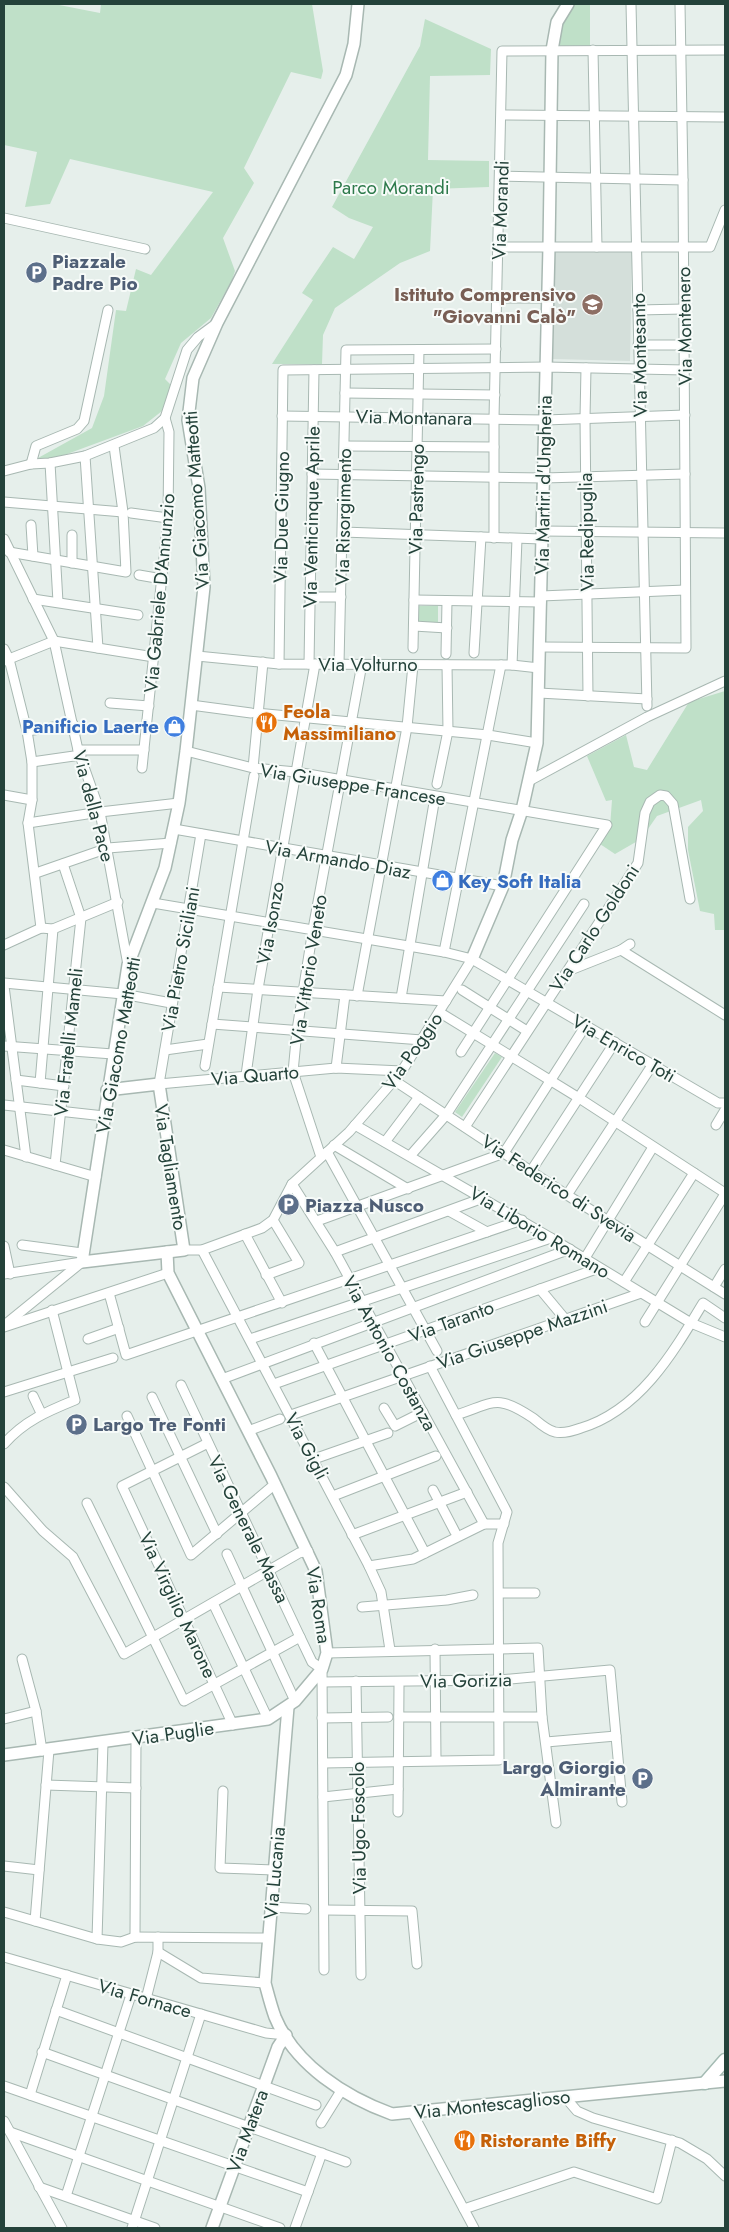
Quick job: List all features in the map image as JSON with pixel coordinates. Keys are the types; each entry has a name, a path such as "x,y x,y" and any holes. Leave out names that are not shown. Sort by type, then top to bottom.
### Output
{"main road":[{"path":"705,2083 725,2060"}],"street":[{"name":"Via Giacomo Matteotti","path":"82,1257 128,965 166,868 179,803 186,751 204,587 199,488 188,420 193,378 217,322 346,75 354,44 358,4"},
{"name":"Via Martiri d'Ungheria","path":"472,959 503,886 512,840 522,810 537,743 550,247 552,50 557,22 568,4"},
{"name":"Via Montesanto","path":"588,696 647,702 631,4"},
{"name":"Via Montenero","path":"646,649 686,648 684,533 685,345 680,4"},
{"path":"552,50 725,50"},
{"name":"Via Morandi","path":"494,538 494,418 501,176 502,52 552,50"},
{"path":"593,50 597,247"},
{"path":"502,115 725,117"},
{"path":"501,176 683,180"},
{"path":"499,247 710,247 725,210"},
{"path":"4,218 145,249"},
{"path":"498,298 548,298"},
{"path":"31,464 36,446 77,429 84,421 108,310"},
{"path":"638,310 684,310"},
{"path":"4,471 31,464 50,463 85,456 114,446 154,428 165,418 187,350 198,337 217,322"},
{"path":"638,344 685,345"},
{"path":"418,350 496,349"},
{"name":"Via Risorgimento","path":"339,664 346,350 418,350"},
{"name":"Via Pastrengo","path":"414,648 418,350"},
{"path":"314,370 546,367 685,370"},
{"name":"Via Redipuglia","path":"586,368 585,477 589,648 588,696"},
{"name":"Via Due Giugno","path":"280,664 284,370 314,370"},
{"name":"Via Venticinque Aprile","path":"306,718 312,664 310,597 314,370"},
{"path":"346,393 495,395"},
{"name":"Via Montanara","path":"282,416 545,420 685,415"},
{"name":"Via Gabriele D'Annunzio","path":"142,768 168,518 168,432 165,418"},
{"path":"9,552 126,572 127,512 114,446"},
{"path":"344,446 494,447"},
{"path":"85,456 98,648"},
{"path":"50,463 58,602"},
{"path":"312,474 544,478 684,474"},
{"path":"4,502 89,508 168,518"},
{"path":"31,525 33,556"},
{"path":"343,532 517,539 586,532 725,533"},
{"path":"72,535 72,563"},
{"path":"474,653 481,537"},
{"name":"Via della Pace","path":"4,539 54,641 80,752 100,812 118,902 128,965"},
{"path":"512,665 517,539"},
{"path":"139,575 162,579"},
{"path":"414,600 514,601 588,594 685,590"},
{"path":"310,597 341,597"},
{"path":"33,599 138,614"},
{"path":"446,654 448,601"},
{"path":"414,626 447,628"},
{"path":"6,660 54,641 154,657"},
{"path":"541,647 646,649"},
{"path":"4,649 27,731 32,762 32,800 28,823 36,873 41,928"},
{"name":"Via Volturno","path":"196,656 280,664 512,665 539,668"},
{"path":"205,1066 243,842 253,772 255,713 263,662"},
{"name":"Via Vittorio Veneto","path":"362,664 339,780 313,929 297,1030 293,1072 324,1155 357,1207 437,1351"},
{"path":"357,996 366,939 407,727 413,665"},
{"path":"437,784 448,731 446,665"},
{"path":"444,952 501,665"},
{"path":"529,781 647,718 725,682"},
{"path":"539,693 588,696"},
{"path":"110,703 149,706"},
{"path":"191,705 350,723 488,735 537,743"},
{"name":"Via Isonzo","path":"246,1075 258,989 306,718"},
{"path":"27,731 73,724"},
{"path":"32,762 80,752 144,750"},
{"name":"Via Giuseppe Francese","path":"186,751 253,772 296,772 474,804 522,810 607,825 507,980"},
{"path":"4,795 32,800"},
{"name":"Via Carlo Goldoni","path":"465,1127 638,863 645,813 650,802 660,795 666,796 673,804 690,899"},
{"path":"400,998 435,797"},
{"path":"28,823 179,803"},
{"name":"Via Armando Diaz","path":"174,829 503,886"},
{"name":"Via Pietro Siciliani","path":"159,1084 171,1003 201,834"},
{"path":"36,873 108,848 171,843"},
{"path":"63,864 81,918"},
{"path":"4,945 41,928 52,929 118,902"},
{"name":"Via Enrico Toti","path":"153,903 313,929 444,952 472,959 718,1103 725,1103"},
{"path":"410,1156 446,1114 584,904"},
{"name":"Via Fratelli Mameli","path":"55,1165 81,918"},
{"path":"40,1083 52,929"},
{"path":"568,972 621,950 630,944"},
{"path":"621,950 725,1015"},
{"name":"Via Poggio","path":"324,1155 355,1125 402,1071 472,959"},
{"path":"461,1052 507,980"},
{"path":"26,1157 16,1080 8,1046 4,984 123,994 171,1003"},
{"path":"218,987 446,1001"},
{"path":"462,990 527,1031"},
{"path":"336,1068 345,995"},
{"path":"440,1012 579,1098 725,1193 645,1322"},
{"path":"212,1024 422,1040"},
{"path":"317,1221 504,1153 586,1025"},
{"path":"531,1171 616,1042"},
{"path":"165,1050 208,1044"},
{"path":"8,1046 113,1054"},
{"path":"567,1195 653,1064"},
{"name":"Via Quarto","path":"107,1090 246,1075 336,1068 402,1071"},
{"path":"16,1080 64,1086"},
{"name":"Via Federico di Svevia","path":"395,1080 567,1195 725,1294"},
{"name":"Via Tagliamento","path":"159,1084 184,1250"},
{"path":"385,1142 419,1097"},
{"path":"4,1105 104,1116"},
{"path":"716,1125 725,1110"},
{"name":"Via Liborio Romano","path":"355,1125 522,1220 691,1322 725,1338"},
{"path":"334,1146 408,1189"},
{"path":"585,1258 653,1147"},
{"path":"4,1149 96,1176"},
{"path":"4,1246 7,1274 82,1257 202,1250 262,1228 274,1220 292,1184 324,1155"},
{"path":"624,1282 694,1173"},
{"name":"Via Antonio Costanza","path":"292,1184 335,1252 484,1524"},
{"path":"335,1252 484,1198"},
{"path":"449,1211 487,1232"},
{"path":"266,1275 299,1263 274,1220"},
{"path":"109,1293 126,1355 522,1220"},
{"path":"245,1234 282,1303"},
{"path":"250,1339 361,1300 551,1238"},
{"path":"22,1245 82,1257"},
{"path":"222,1379 262,1362 570,1249"},
{"name":"Via Gigli","path":"202,1250 291,1415 369,1566 381,1592 390,1650"},
{"path":"4,1326 168,1273 167,1252"},
{"path":"4,1326 82,1257"},
{"name":"Via Taranto","path":"274,1384 600,1268"},
{"path":"714,1287 725,1270"},
{"name":"Via Roma","path":"168,1273 275,1484 316,1571 327,1653 322,1669 324,1970"},
{"path":"540,1289 566,1319"},
{"name":"Via Giuseppe Mazzini","path":"291,1415 641,1292"},
{"path":"456,1415 488,1403 501,1401 527,1414 553,1432 569,1432 597,1423 633,1400 678,1344 703,1303 725,1318"},
{"path":"4,1444 14,1433 41,1413 75,1400 52,1310"},
{"path":"88,1339 119,1328"},
{"path":"314,1343 425,1553"},
{"path":"4,1392 113,1358"},
{"path":"323,1763 499,1760 500,1648 498,1543 507,1512 430,1366"},
{"name":"Via Generale Massa","path":"181,1385 312,1662 322,1669"},
{"path":"33,1396 41,1413"},
{"path":"152,1397 217,1534"},
{"path":"384,1408 395,1426 423,1412"},
{"path":"127,1416 154,1470 191,1555 275,1484"},
{"path":"248,1432 280,1418"},
{"path":"314,1459 388,1432"},
{"path":"154,1470 208,1443"},
{"path":"333,1496 436,1456"},
{"name":"Via Virgilio Marone","path":"154,1470 122,1486 233,1724"},
{"path":"4,1487 43,1531 73,1557 124,1654 299,1553 308,1551"},
{"path":"433,1490 456,1532"},
{"path":"352,1534 467,1492"},
{"path":"87,1503 184,1701 300,1637"},
{"path":"369,1566 413,1559 484,1524 504,1524"},
{"path":"227,1554 273,1652 292,1704"},
{"path":"499,1593 535,1593"},
{"path":"362,1607 447,1600 473,1595"},
{"path":"213,1603 268,1719"},
{"path":"327,1653 390,1650 538,1648 538,1678 556,1823"},
{"path":"435,1649 436,1760"},
{"path":"22,1659 46,1750 46,1785 35,1921"},
{"name":"Via Puglie","path":"4,1756 268,1719 292,1704 322,1669"},
{"name":"Via Gorizia","path":"322,1682 499,1680 538,1678 610,1670 616,1736"},
{"name":"Via Ugo Foscolo","path":"356,1681 361,1974"},
{"path":"398,1812 399,1686"},
{"name":"Via Lucania","path":"286,2035 276,2018 265,1983 274,1870 292,1704"},
{"path":"4,1719 36,1711"},
{"path":"399,1717 542,1716"},
{"path":"322,1718 388,1717"},
{"path":"546,1742 616,1736 622,1802"},
{"path":"135,1937 136,1739"},
{"path":"97,1939 103,1743"},
{"path":"46,1785 136,1788"},
{"path":"323,1797 398,1789"},
{"path":"223,1791 220,1868 274,1870"},
{"path":"4,1866 39,1870"},
{"path":"271,1907 306,1909"},
{"path":"324,1910 360,1912 412,1911 417,1964"},
{"path":"4,1912 97,1939 121,1942 135,1937 268,1938"},
{"path":"146,1999 158,1952 158,1937"},
{"path":"158,1952 201,1978 265,1983"},
{"name":"Via Fornace","path":"4,1957 266,2034 286,2035"},
{"path":"30,2095 67,1976"},
{"path":"66,2196 131,1995"},
{"path":"56,2010 316,2105"},
{"path":"133,2224 201,2014"},
{"name":"Via Matera","path":"212,2228 278,2047 286,2035"},
{"name":"Via Montescaglioso","path":"286,2035 317,2071 341,2090 370,2106 392,2114 725,2080"},
{"path":"42,2052 346,2162"},
{"path":"4,2086 308,2192"},
{"path":"321,2122 341,2090"},
{"path":"565,2097 577,2111 594,2118 680,2143 707,2159 725,2176"},
{"path":"412,2112 474,2228"},
{"path":"4,2121 62,2228"},
{"path":"10,2132 280,2228"},
{"path":"464,2209 574,2172 657,2199 672,2140"},
{"path":"295,2228 322,2153"},
{"path":"39,2186 133,2224 155,2228"}],"shaded area":[{"name":"Istituto Comprensivo \"Giovanni Calò\"","path":"554,250 632,251 630,361 553,359"}],"green space":[{"path":"4,4 54,4 100,13 101,4 312,4 323,71 321,79 291,72 244,168 254,183 223,238 235,271 232,280 211,318 181,343 165,379 171,385 162,411 143,426 51,460 38,458 92,428 104,396 116,310 126,311 136,269 151,275 213,192 70,159 50,204 25,207 37,152 4,145"},
{"path":"572,4 590,4 590,47 557,47 560,23"},
{"name":"Parco Morandi","path":"425,19 491,49 490,75 430,76 428,160 489,161 489,187 433,189 430,251 400,263 335,308 323,335 322,364 272,364 313,300 302,293 333,247 354,259 373,227 349,218 332,207 420,46"},
{"path":"419,606 438,606 438,623 419,623"},
{"path":"725,691 725,930 715,930 714,914 700,911 688,850 688,827 703,811 701,800 657,816 641,839 615,854 600,844 610,827 612,800 606,801 587,756 626,735 634,767 647,770 689,702"},
{"path":"495,1053 502,1057 462,1117 455,1112"}],"place":[{"name":"Piazzale Padre Pio","path":"36,272"},
{"name":"Istituto Comprensivo \"Giovanni Calò\"","path":"592,305"},
{"name":"Feola Massimiliano","path":"267,722"},
{"name":"Panificio Laerte","path":"175,726"},
{"name":"Key Soft Italia","path":"442,881"},
{"name":"Piazza Nusco","path":"289,1205"},
{"name":"Largo Tre Fonti","path":"77,1424"},
{"name":"Largo Giorgio Almirante","path":"642,1778"},
{"name":"Ristorante Biffy","path":"464,2140"}]}
